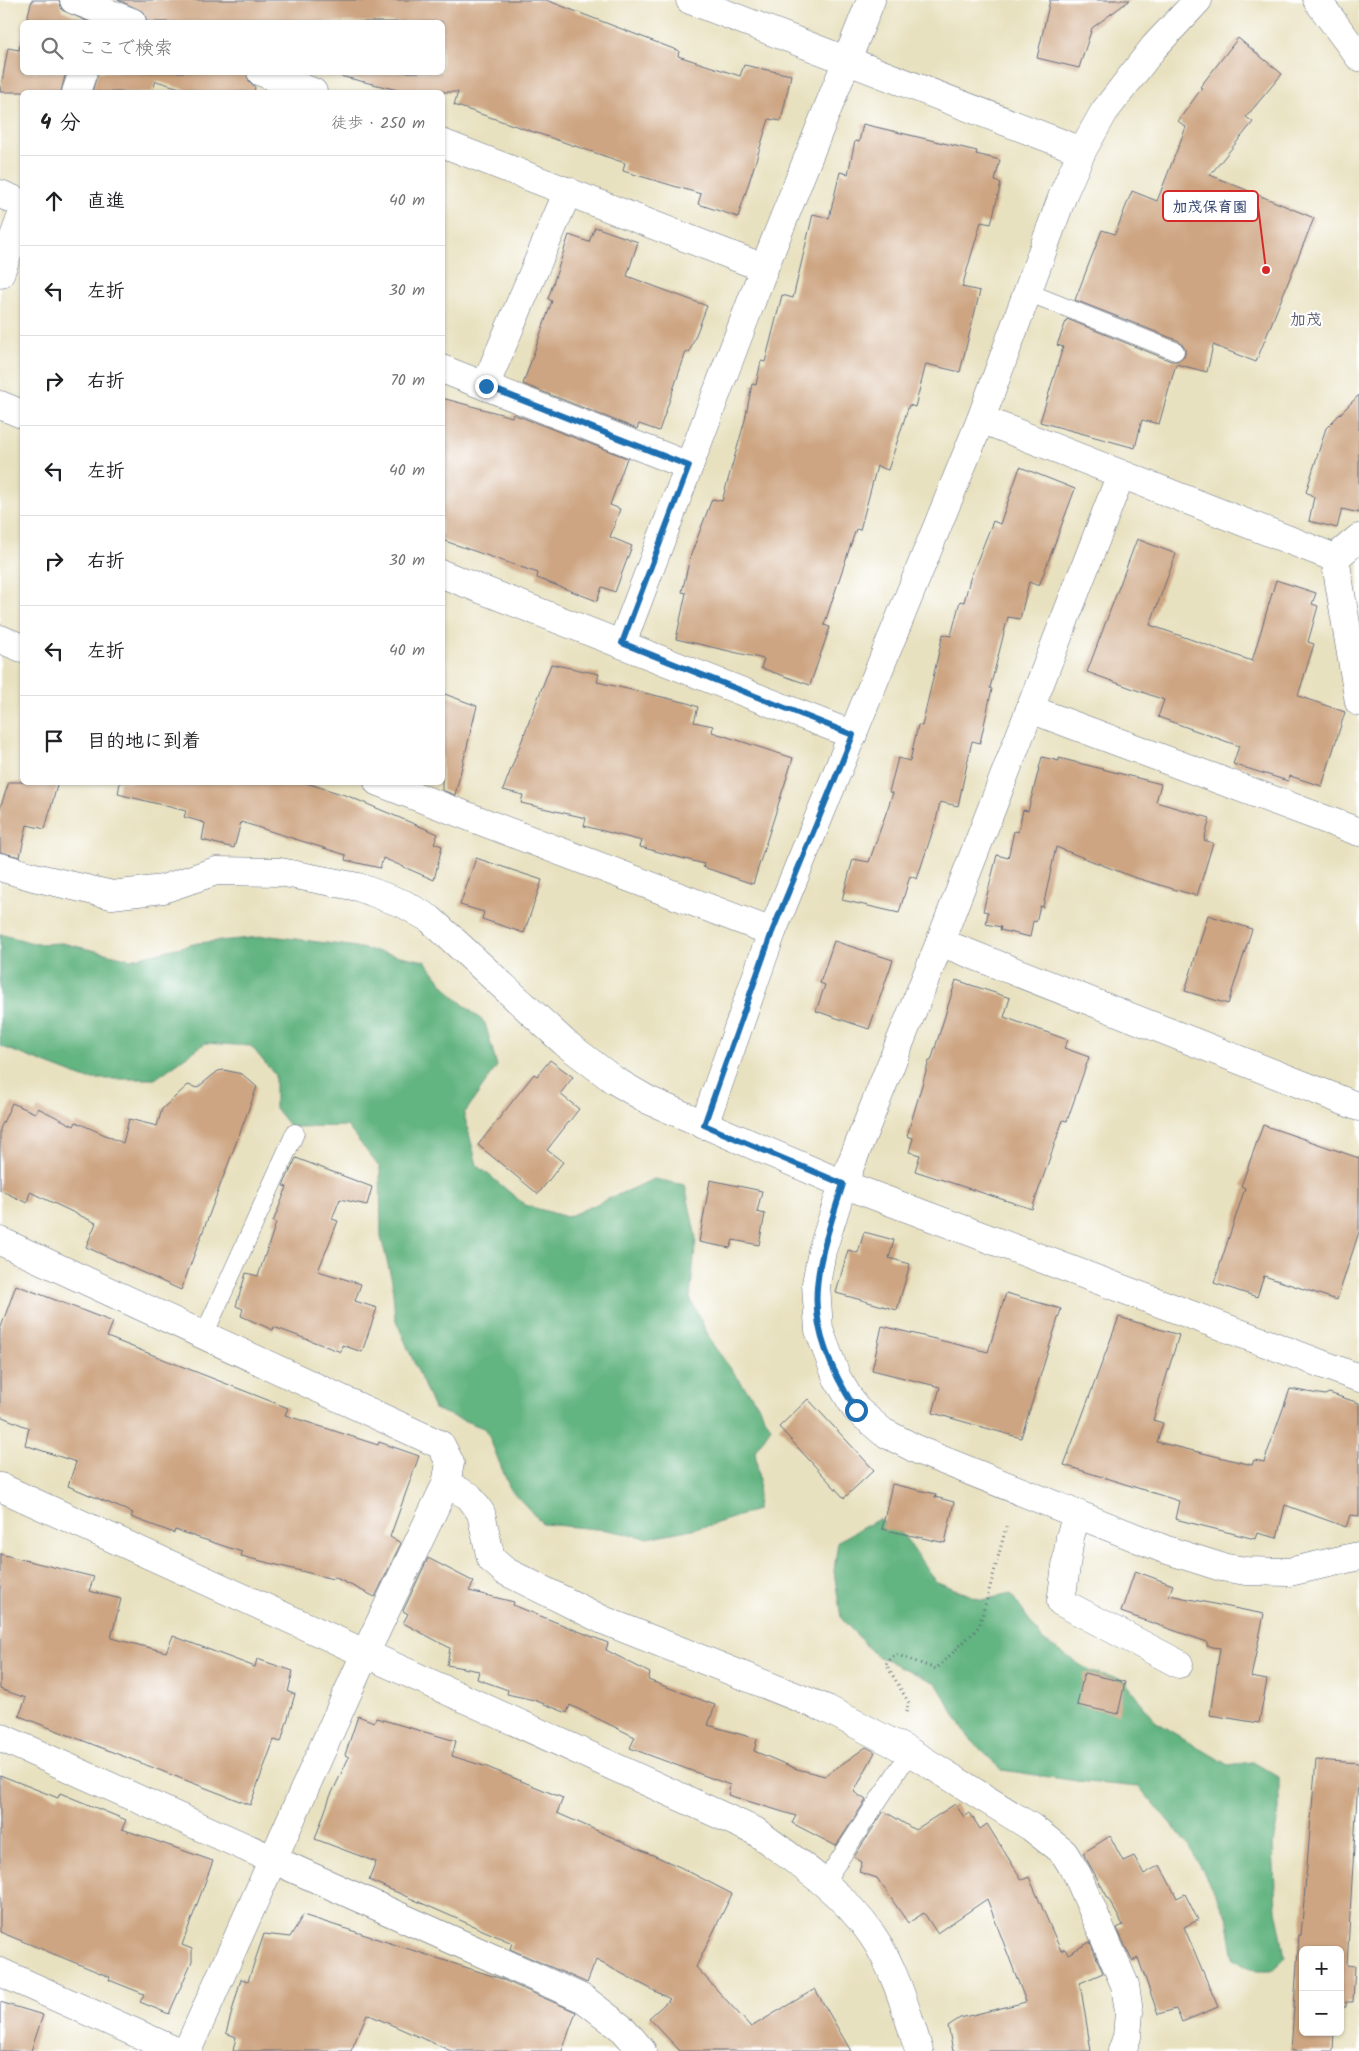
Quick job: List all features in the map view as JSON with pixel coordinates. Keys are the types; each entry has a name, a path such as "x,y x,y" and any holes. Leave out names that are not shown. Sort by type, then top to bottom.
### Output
{"street":[{"path":"74,0 127,20"},
{"path":"690,0 1082,151"},
{"path":"622,643 764,268 870,0"},
{"path":"704,1125 772,932 981,419 1064,192 1082,151 1104,112 1124,84 1198,0"},
{"path":"1317,0 1359,57"},
{"path":"77,90 82,75"},
{"path":"269,75 308,90"},
{"path":"445,144 764,268"},
{"path":"486,386 568,192"},
{"path":"0,194 20,202"},
{"path":"0,274 20,220"},
{"path":"445,370 689,466"},
{"path":"0,405 20,413"},
{"path":"981,419 1335,558"},
{"path":"1121,474 940,942 843,1184 822,1251 816,1284 819,1330 836,1378 856,1410 883,1432 920,1452 1164,1549 1221,1567 1246,1571 1288,1572 1359,1556"},
{"path":"1335,558 1359,538"},
{"path":"1335,558 1359,702"},
{"path":"445,575 853,735"},
{"path":"0,639 20,647"},
{"path":"1030,709 1359,832"},
{"path":"386,785 772,932"},
{"path":"0,867 112,895 163,889 216,871 280,872 358,887 404,904 430,919 565,1043 614,1080 648,1100 843,1184 1359,1378"},
{"path":"940,942 1359,1107"},
{"path":"0,1241 441,1445 450,1463 446,1484 365,1654 187,2051"},
{"path":"446,1484 469,1496 477,1507 481,1513 491,1559 505,1571 603,1620 828,1709 910,1752 1031,1826 1064,1853 1078,1874 1125,1985 1128,2012 1127,2037 1122,2051"},
{"path":"0,1487 755,1831 824,1883 847,1904 872,1935 900,1990 919,2051"},
{"path":"1077,1514 1070,1537 1061,1602 1179,1664"},
{"path":"0,1737 584,1999 624,2030 642,2051"},
{"path":"0,1972 176,2051"}],"lane":[{"path":"1027,292 1175,351"},
{"path":"204,1335 295,1133"},
{"path":"824,1883 910,1752"}],"path":[{"path":"910,1752 915,1738 905,1720 909,1703 886,1664 895,1654 936,1669 976,1630 980,1624 1002,1541 1018,1491"}],"green space":[{"path":"0,934 37,944 62,943 131,959 198,943 271,936 350,946 425,961 450,993 485,1023 497,1066 464,1114 477,1165 525,1205 567,1217 654,1179 685,1185 696,1238 690,1298 713,1345 756,1402 771,1427 755,1451 759,1480 757,1510 711,1525 648,1538 607,1530 543,1524 510,1489 486,1429 434,1409 395,1318 392,1281 381,1237 380,1168 347,1126 290,1127 275,1108 275,1075 251,1046 205,1043 155,1079 86,1079 0,1046"},
{"path":"879,1519 905,1537 935,1581 982,1600 1011,1594 1043,1640 1091,1672 1124,1680 1155,1721 1228,1765 1253,1762 1279,1777 1279,1810 1273,1844 1276,1909 1285,1957 1271,1970 1254,1970 1234,1959 1227,1916 1188,1844 1139,1787 1077,1781 1002,1770 969,1738 936,1683 875,1655 841,1618 834,1571 838,1541"}],"building":[{"path":"32,0 59,0 62,10 84,20 27,20"},
{"path":"118,0 546,0 679,51 678,56 740,76 744,65 791,75 781,121 769,119 738,217 698,204 701,194 623,171 625,163 454,105 458,92 445,92 445,90 398,90 340,76 445,75 445,20 146,20 144,12"},
{"path":"1050,0 1130,0 1092,28 1079,68 1037,58"},
{"path":"1238,38 1282,74 1246,117 1253,122 1210,175 1314,218 1256,362 1213,345 1207,372 1176,364 1159,424 1142,420 1135,448 1040,422 1063,347 1057,345 1067,319 1171,361 1177,361 1185,355 1185,349 1179,341 1075,300 1102,230 1115,234 1132,191 1157,201 1186,127 1178,121 1202,88 1200,87"},
{"path":"20,46 20,75 65,75 62,90 0,92 8,48 19,50"},
{"path":"97,75 247,75 249,81 255,87 254,90 187,90 156,81 153,90 93,90"},
{"path":"863,124 977,151 976,154 1000,160 995,181 1001,183 991,224 981,222 962,287 980,291 960,372 926,364 915,407 909,405 888,470 877,466 860,530 856,529 824,625 830,627 810,685 761,668 764,659 676,639 686,593 682,592 690,557 712,499 722,501 745,420 752,384 756,385 761,361 765,362 782,295 793,298 813,214 829,218 840,172 848,174 855,141 859,142"},
{"path":"595,227 638,242 627,276 707,306 689,353 686,352 659,431 639,424 637,429 523,384 552,301 548,299 569,235 589,242"},
{"path":"1359,395 1359,513 1342,509 1337,528 1309,521 1314,497 1306,492 1326,428"},
{"path":"445,399 512,417 513,414 627,458 610,505 620,509 610,537 632,546 615,592 602,587 597,601 537,578 538,573 445,541"},
{"path":"1020,467 1075,489 1039,586 1029,582 1020,619 1008,617 990,688 992,689 980,743 972,741 958,806 940,802 936,821 917,879 910,876 899,913 842,900 853,859 869,862 893,793 889,792 898,758 910,761 918,725 922,726 943,634 951,636 960,601 964,602 970,579 993,521 1000,524"},
{"path":"1137,539 1176,554 1150,625 1252,661 1276,580 1316,593 1312,604 1318,606 1308,642 1314,644 1298,696 1345,712 1322,786 1290,776 1288,781 1233,764 1239,746 1158,717 1164,700 1087,672"},
{"path":"551,664 599,674 597,682 688,703 698,707 694,722 713,726 712,732 793,758 753,884 703,867 704,864 640,847 642,841 584,826 586,818 521,803 523,795 503,790"},
{"path":"445,694 477,706 455,795 442,790 442,785 445,785"},
{"path":"1042,757 1059,761 1059,758 1161,784 1156,802 1210,818 1204,840 1213,843 1197,896 1133,877 1056,847 1043,907 1040,906 1036,922 1033,921 1030,937 1000,930 1001,927 986,924 988,912 983,911 997,855 1008,858 1014,831 1018,832 1023,810 1028,811"},
{"path":"9,782 20,782 20,785 57,785 45,829 27,825 20,857 0,852 0,808"},
{"path":"120,785 313,785 348,796 438,834 434,843 442,846 434,880 383,858 380,868 345,860 346,855 241,822 234,848 202,840 205,823 184,817 186,811 118,794"},
{"path":"476,858 542,880 524,933 482,919 484,912 460,905"},
{"path":"1208,915 1252,929 1228,1004 1185,991"},
{"path":"834,941 893,960 869,1029 816,1011 825,985 820,983"},
{"path":"956,980 1010,998 1004,1017 1068,1040 1064,1048 1089,1057 1067,1121 1063,1120 1032,1209 915,1171 920,1155 909,1152 913,1138 907,1136"},
{"path":"550,1060 573,1077 560,1094 579,1109 547,1150 563,1162 538,1194 478,1145 534,1074 537,1076"},
{"path":"224,1070 242,1074 257,1087 181,1290 86,1247 96,1223 30,1192 27,1203 0,1190 0,1129 12,1103 35,1113 38,1108 74,1126 76,1122 123,1143 129,1119 157,1126 162,1109 188,1085 197,1088 218,1071"},
{"path":"1263,1125 1359,1158 1359,1232 1337,1300 1264,1276 1257,1297 1214,1283 1245,1188 1241,1186"},
{"path":"296,1158 372,1187 367,1205 340,1199 332,1219 338,1221 318,1271 361,1284 355,1301 377,1308 362,1352 342,1345 341,1352 274,1327 273,1330 241,1316 243,1309 236,1306 246,1273 258,1276 276,1223 273,1222 287,1187 283,1186"},
{"path":"710,1180 762,1191 757,1212 765,1214 759,1245 733,1240 730,1248 699,1242"},
{"path":"864,1232 894,1240 889,1258 910,1264 897,1310 836,1293 848,1250 858,1253"},
{"path":"16,1285 113,1322 107,1337 288,1408 285,1415 378,1445 379,1442 419,1456 390,1537 401,1543 375,1597 334,1577 333,1579 241,1556 242,1552 175,1530 174,1533 131,1517 133,1513 68,1486 76,1462 25,1445 29,1428 0,1416 0,1330"},
{"path":"1006,1293 1061,1309 1021,1438 933,1413 940,1387 872,1370 882,1326 988,1352"},
{"path":"1119,1317 1179,1335 1153,1420 1163,1423 1157,1442 1252,1465 1254,1460 1264,1462 1290,1389 1325,1395 1329,1393 1359,1403 1359,1516 1350,1515 1346,1527 1285,1505 1277,1538 1257,1533 1255,1539 1175,1519 1179,1501 1064,1465"},
{"path":"808,1399 874,1470 844,1498 779,1427"},
{"path":"892,1484 936,1494 935,1497 954,1502 945,1543 882,1529"},
{"path":"0,1554 94,1577 89,1591 121,1599 111,1638 166,1652 173,1636 255,1667 257,1659 293,1671 288,1692 295,1694 281,1742 274,1740 250,1805 19,1716 26,1698 0,1689"},
{"path":"428,1558 474,1582 469,1591 514,1602 513,1605 608,1643 606,1650 650,1673 648,1680 715,1705 708,1725 757,1739 754,1751 797,1769 825,1776 866,1747 875,1752 854,1792 866,1800 836,1846 792,1823 796,1816 728,1795 730,1785 630,1748 635,1737 570,1705 567,1713 534,1700 507,1694 508,1690 477,1679 479,1671 447,1665 450,1648 403,1623 408,1614 403,1611"},
{"path":"1135,1571 1173,1585 1169,1595 1264,1614 1251,1677 1267,1680 1259,1723 1210,1715 1220,1648 1207,1646 1207,1642 1121,1612"},
{"path":"1084,1673 1125,1682 1118,1714 1077,1705"},
{"path":"358,1716 374,1722 376,1718 456,1741 452,1756 487,1767 563,1798 557,1813 680,1867 732,1894 696,1967 751,2027 815,1989 851,2051 680,2051 649,2018 670,1999 596,1960 587,1983 510,1949 512,1943 369,1880 376,1862 315,1839 330,1797 349,1757 345,1755"},
{"path":"1316,1760 1359,1763 1347,1965 1355,1966 1353,2002 1346,2002 1346,2007 1344,2007 1344,1946 1299,1946 1299,2036 1334,2036 1333,2051 1291,2051 1299,1935 1301,1935"},
{"path":"0,1775 58,1798 60,1793 126,1820 122,1829 213,1861 182,1945 192,1949 192,1961 169,2014 140,2002 144,1994 109,1980 110,1977 0,1932"},
{"path":"955,1804 964,1817 970,1813 980,1829 987,1824 1022,1880 1029,1877 1061,1951 1065,1949 1068,1954 1090,1942 1103,1973 1080,1983 1091,2051 953,2051 948,2026 960,2018 1026,2002 987,1899 937,1933 924,1913 908,1923 877,1878 859,1872 862,1862 854,1857 884,1811 915,1830"},
{"path":"1110,1836 1123,1861 1134,1856 1144,1874 1160,1865 1177,1898 1185,1894 1198,1920 1184,1927 1218,2007 1182,2022 1176,2009 1158,2014 1138,1958 1132,1961 1117,1928 1123,1925 1083,1853"},
{"path":"303,1915 499,1978 576,2012 562,2051 451,2051 367,2014 351,2051 233,2051 236,2037 226,2033 241,1979 248,1981 264,1934 290,1937"},
{"path":"0,2002 43,2015 31,2051 0,2051"}],"place":[{"name":"加茂保育園","path":"1266,270"}],"district":[{"name":"加茂","path":"1306,319"}],"route":[{"path":"486,386 689,466 622,643 853,735 772,932 704,1125 843,1184 822,1251 816,1284 816,1305 819,1330 829,1360 836,1378 856,1410"}]}
